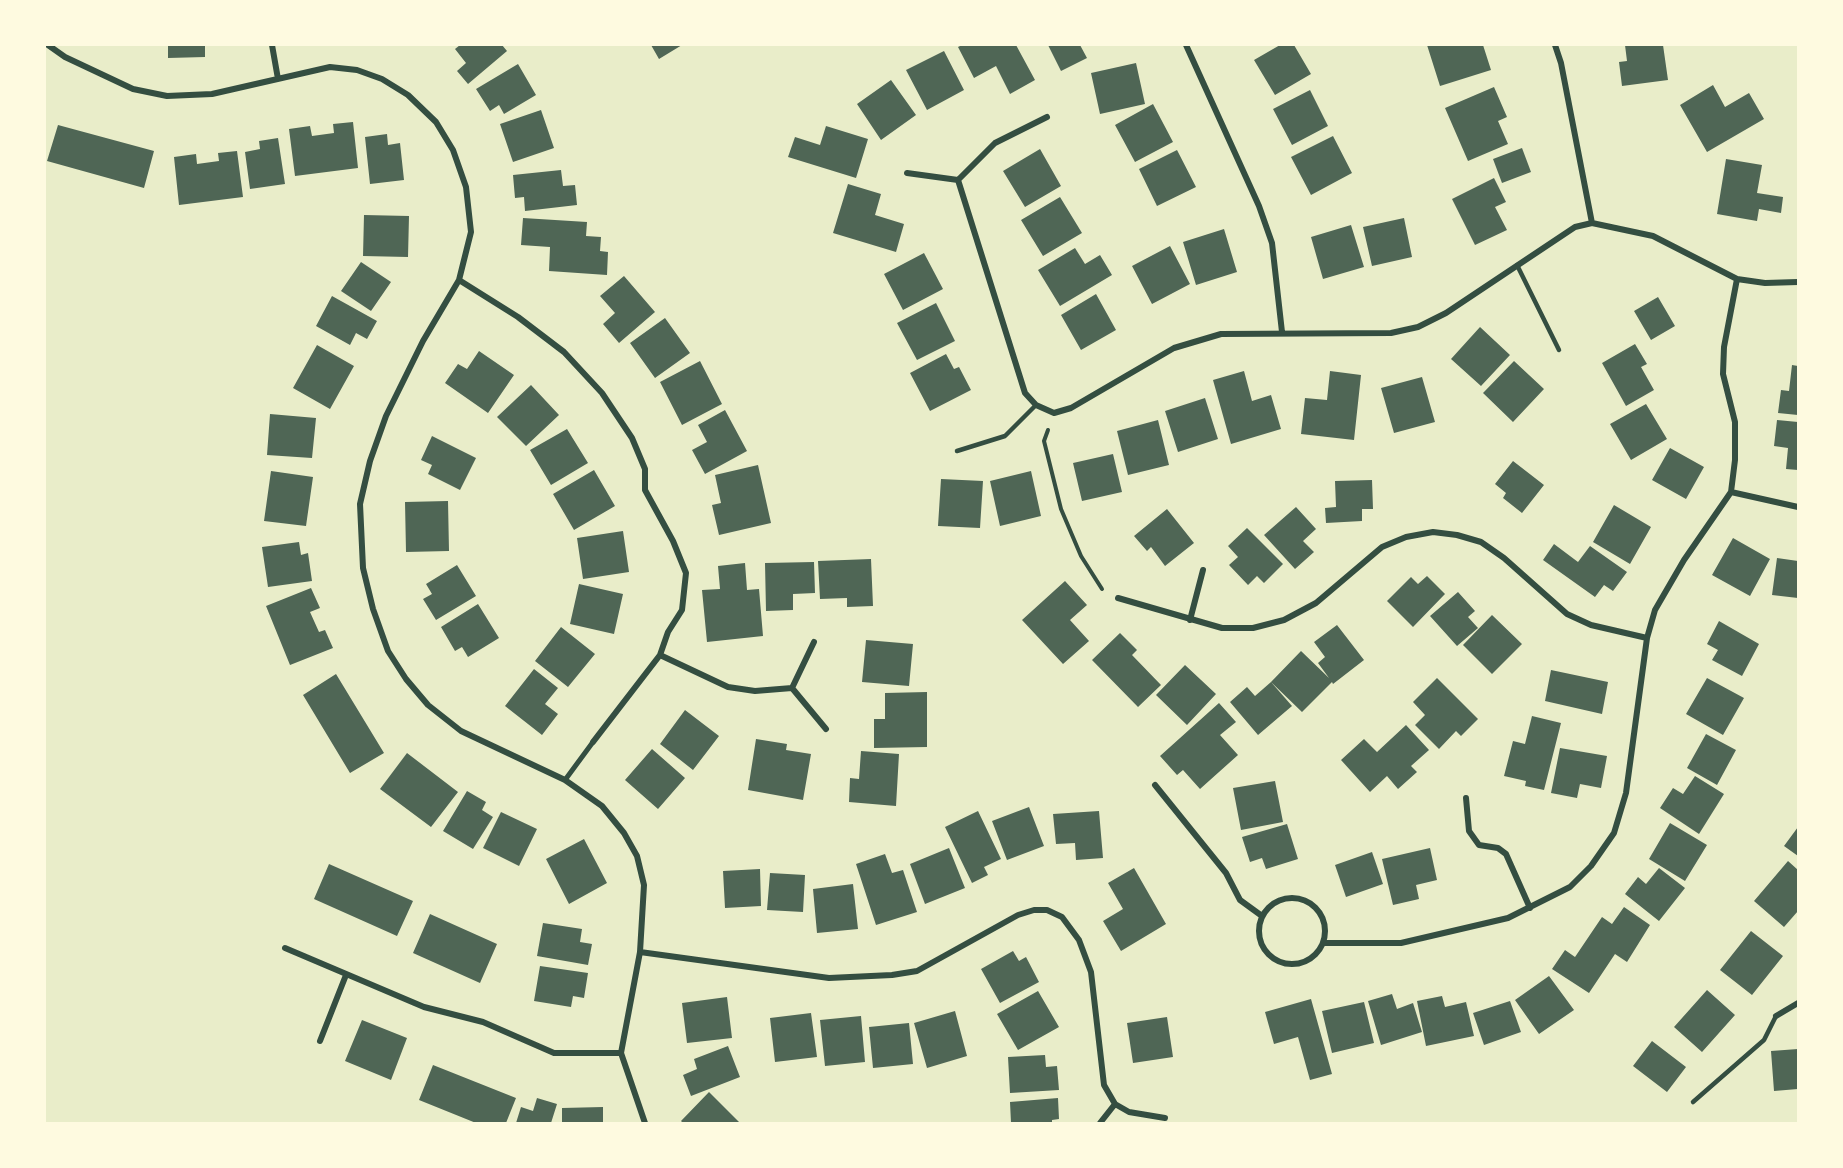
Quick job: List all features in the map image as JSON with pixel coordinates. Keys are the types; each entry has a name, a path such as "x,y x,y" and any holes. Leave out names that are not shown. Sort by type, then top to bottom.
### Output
{"street":[{"path":"48,45 65,57 133,89 167,96 212,94 330,67 357,70 382,79 408,96 436,122 453,150 465,187 471,232 459,280 418,350 386,416 370,461 360,504 363,568 373,609 388,651 406,679 428,705 461,731 565,780 603,806 624,833 637,856 644,885 640,952 621,1053 645,1123"},
{"path":"272,45 278,79"},
{"path":"1186,45 1259,206 1272,243 1282,332"},
{"path":"1555,45 1561,63 1592,223"},
{"path":"958,180 994,143 1047,117"},
{"path":"907,173 958,180"},
{"path":"958,180 1025,393 1036,405 1054,413 1071,408 1174,348 1221,334 1391,333 1418,327 1446,313 1575,227 1592,223 1653,236 1737,279 1765,283 1798,282"},
{"path":"1324,943 1401,943 1508,918 1570,887 1591,866 1614,833 1626,793 1647,638 1655,610 1684,560 1731,492 1735,460 1735,422 1723,374 1724,347 1737,279"},
{"path":"459,280 518,317 564,352 602,393 632,438 645,469 645,490 673,541 686,573 681,610 668,632 660,655 565,780"},
{"path":"1731,492 1798,507"},
{"path":"1118,598 1222,628 1252,628 1284,620 1317,603 1382,547 1406,537 1433,532 1457,535 1481,542 1504,558 1567,614 1591,625 1647,638"},
{"path":"1190,620 1203,570"},
{"path":"792,688 814,642"},
{"path":"660,655 728,687 755,691 792,688"},
{"path":"792,688 826,729"},
{"path":"1155,785 1226,873 1240,900 1262,916"},
{"path":"1466,798 1469,831 1479,845 1498,848 1506,854 1530,908"},
{"path":"1290,898 1306,900 1319,911 1325,926 1324,943 1313,957 1296,964 1278,962 1265,950 1259,933 1262,916 1273,903 1290,898"},
{"path":"640,952 829,978 892,975 917,971 1018,915 1034,910 1047,910 1062,917 1079,940 1091,972 1104,1084 1114,1104 1130,1112 1166,1118"},
{"path":"285,948 424,1007 483,1022 554,1053 621,1053"},
{"path":"320,1041 346,975"},
{"path":"1776,1016 1798,1003"},
{"path":"1100,1123 1114,1104"}],"lane":[{"path":"1517,265 1559,350"},
{"path":"957,451 1005,436 1036,405"},
{"path":"1693,1102 1764,1040 1776,1016"}],"path":[{"path":"1054,413 1044,441 1061,509 1081,556 1104,591 1118,598"}],"building":[{"path":"168,45 205,45 205,57 168,58"},
{"path":"460,45 502,45 507,51 468,84 457,71 466,63 455,49"},
{"path":"651,45 682,45 659,59"},
{"path":"962,45 1016,45 1035,80 1010,94 996,66 974,78 958,47"},
{"path":"1048,45 1080,45 1087,58 1061,71"},
{"path":"1280,45 1294,45 1311,74 1275,95 1254,60"},
{"path":"1427,45 1483,45 1491,70 1440,86"},
{"path":"1625,45 1663,45 1668,80 1622,86 1619,62 1627,61"},
{"path":"944,51 964,90 927,110 906,70"},
{"path":"1136,63 1145,104 1100,114 1091,73"},
{"path":"518,64 536,95 504,114 499,105 490,111 476,89"},
{"path":"891,80 916,115 881,140 857,104"},
{"path":"1713,85 1725,107 1749,93 1764,119 1707,152 1680,105"},
{"path":"1494,87 1507,117 1498,121 1508,144 1468,161 1445,108"},
{"path":"1310,90 1328,126 1292,145 1273,109"},
{"path":"1153,104 1173,142 1135,162 1115,125"},
{"path":"541,110 554,148 513,162 500,124"},
{"path":"353,122 358,168 295,176 289,129 310,126 312,136 334,133 333,124"},
{"path":"58,125 154,151 144,188 47,161"},
{"path":"826,126 868,139 856,178 788,157 795,137 820,145"},
{"path":"387,134 388,145 400,143 404,180 370,184 365,137"},
{"path":"1333,136 1352,173 1311,195 1291,157"},
{"path":"278,138 285,184 250,189 245,152 260,149 259,141"},
{"path":"1522,148 1531,172 1502,183 1493,159"},
{"path":"1040,149 1061,186 1025,207 1003,171"},
{"path":"1177,150 1196,187 1157,206 1139,169"},
{"path":"237,151 243,197 179,205 174,157 196,154 197,164 219,161 218,153"},
{"path":"1726,159 1762,165 1757,193 1783,197 1781,213 1759,209 1757,221 1717,214"},
{"path":"561,170 563,186 575,185 577,205 525,211 524,197 515,198 513,175"},
{"path":"1494,178 1506,202 1495,207 1507,230 1475,245 1452,199"},
{"path":"848,184 881,194 875,215 904,224 896,252 833,233"},
{"path":"1060,197 1082,233 1043,256 1021,220"},
{"path":"364,215 409,216 408,257 363,256"},
{"path":"523,218 587,222 586,236 601,237 600,251 608,252 607,275 549,271 550,247 521,245"},
{"path":"1404,218 1412,257 1372,266 1363,227"},
{"path":"1351,225 1364,267 1323,279 1311,237"},
{"path":"1224,229 1237,272 1196,285 1183,242"},
{"path":"1170,246 1190,284 1152,304 1132,266"},
{"path":"1075,248 1085,264 1100,255 1112,275 1060,306 1038,270"},
{"path":"924,253 943,289 903,310 884,274"},
{"path":"361,262 391,282 371,311 341,291"},
{"path":"624,276 655,312 619,343 603,324 615,313 600,296"},
{"path":"1096,294 1116,330 1081,350 1061,315"},
{"path":"332,296 377,321 367,339 356,333 350,345 316,326"},
{"path":"1658,297 1675,326 1651,340 1634,311"},
{"path":"936,303 955,341 917,360 897,323"},
{"path":"665,318 690,353 655,378 630,343"},
{"path":"1480,327 1510,355 1481,386 1451,359"},
{"path":"1635,344 1647,364 1641,367 1654,390 1626,406 1602,363"},
{"path":"317,345 354,366 330,409 293,388"},
{"path":"479,351 514,375 488,413 445,383 458,364 467,369"},
{"path":"946,354 954,369 959,367 971,390 930,411 910,373"},
{"path":"700,361 722,404 682,425 660,382"},
{"path":"1514,361 1544,389 1513,422 1483,393"},
{"path":"1792,365 1798,366 1798,415 1778,413 1781,390 1789,391"},
{"path":"1244,371 1252,401 1271,395 1281,429 1231,444 1213,380"},
{"path":"1330,371 1361,375 1354,440 1301,434 1305,398 1327,400"},
{"path":"1422,377 1435,422 1394,433 1381,388"},
{"path":"531,385 559,415 526,446 497,417"},
{"path":"1205,398 1218,439 1178,452 1165,411"},
{"path":"1646,404 1667,439 1631,460 1610,424"},
{"path":"725,410 747,451 705,474 692,450 707,442 698,425"},
{"path":"270,414 316,418 312,458 267,455"},
{"path":"1158,420 1169,465 1128,475 1117,431"},
{"path":"1777,420 1798,422 1798,470 1786,469 1788,448 1774,446"},
{"path":"567,429 588,463 551,485 530,450"},
{"path":"432,436 476,458 460,490 428,474 432,465 421,460"},
{"path":"1670,448 1704,467 1686,499 1652,480"},
{"path":"1113,454 1122,492 1082,501 1073,463"},
{"path":"1513,461 1544,485 1522,513 1503,498 1506,493 1495,484"},
{"path":"758,465 771,523 719,535 712,505 721,503 715,475"},
{"path":"594,470 615,506 574,530 553,494"},
{"path":"271,471 313,477 306,526 264,521"},
{"path":"1031,471 1041,516 1000,526 990,481"},
{"path":"941,479 983,481 980,528 938,526"},
{"path":"1372,480 1373,509 1362,509 1362,521 1326,523 1325,508 1336,507 1335,481"},
{"path":"448,501 449,551 406,552 405,502"},
{"path":"1614,505 1651,527 1630,564 1593,542"},
{"path":"1296,507 1316,529 1303,541 1314,552 1295,569 1264,535"},
{"path":"1167,509 1194,543 1165,566 1151,547 1147,551 1134,536"},
{"path":"1247,528 1283,564 1264,583 1257,576 1248,585 1229,565 1238,557 1228,546"},
{"path":"623,531 629,572 583,579 577,538"},
{"path":"1733,538 1770,559 1750,596 1712,575"},
{"path":"299,542 301,555 308,553 312,581 268,587 262,547"},
{"path":"1554,544 1578,562 1590,546 1627,572 1613,591 1604,585 1595,597 1543,560"},
{"path":"1777,558 1798,561 1798,598 1772,595"},
{"path":"871,559 873,606 847,607 847,598 820,599 818,561"},
{"path":"814,562 815,593 793,594 793,610 766,611 765,563"},
{"path":"745,563 747,590 759,589 763,636 707,642 702,590 720,589 718,566"},
{"path":"457,565 476,596 436,620 423,599 432,594 426,584"},
{"path":"1427,576 1445,594 1413,627 1387,601 1411,577 1418,584"},
{"path":"1065,581 1087,605 1070,620 1089,641 1063,664 1022,620"},
{"path":"579,584 623,594 614,634 570,624"},
{"path":"311,588 320,608 310,612 319,632 325,630 333,648 290,665 266,606"},
{"path":"1458,592 1475,611 1468,617 1478,628 1457,646 1430,616"},
{"path":"478,604 499,638 468,657 462,647 455,651 441,627"},
{"path":"1492,615 1522,644 1492,674 1463,645"},
{"path":"1719,621 1759,644 1742,676 1712,660 1718,650 1707,644"},
{"path":"1337,625 1364,660 1333,684 1332,682 1302,712 1271,682 1301,651 1329,678 1318,663 1325,657 1314,642"},
{"path":"561,627 595,654 568,687 535,661"},
{"path":"1120,633 1137,650 1132,655 1161,685 1138,707 1092,660"},
{"path":"866,640 913,644 909,686 862,682"},
{"path":"1185,665 1216,694 1187,725 1156,695"},
{"path":"534,669 558,688 545,704 558,714 542,735 505,706"},
{"path":"1551,670 1608,682 1602,714 1545,701"},
{"path":"336,674 384,753 350,773 303,695"},
{"path":"1437,678 1478,719 1461,736 1456,731 1439,749 1415,725 1425,715 1413,702"},
{"path":"1707,678 1744,698 1723,735 1686,714"},
{"path":"1271,682 1292,706 1258,735 1230,702 1247,687 1255,696"},
{"path":"927,692 927,747 874,748 874,719 885,719 885,693"},
{"path":"1219,703 1236,722 1220,735 1238,755 1200,789 1183,770 1177,775 1160,756"},
{"path":"685,710 719,736 693,770 660,744"},
{"path":"1532,716 1561,723 1544,790 1525,786 1526,781 1504,776 1513,741 1525,744"},
{"path":"1406,725 1429,750 1411,766 1417,772 1398,789 1387,776 1370,792 1341,760 1364,739 1377,752"},
{"path":"1706,734 1736,750 1717,785 1687,768"},
{"path":"756,739 787,744 786,750 811,754 803,800 748,790"},
{"path":"1560,748 1607,756 1601,788 1580,784 1577,798 1551,793"},
{"path":"652,749 685,778 658,809 625,780"},
{"path":"861,751 899,754 896,806 849,802 850,778 859,779"},
{"path":"407,753 458,792 431,827 380,789"},
{"path":"1695,776 1724,794 1699,834 1660,808 1673,788 1683,794"},
{"path":"1275,781 1283,822 1241,830 1233,788"},
{"path":"467,791 486,802 482,810 493,817 473,849 443,831"},
{"path":"1029,807 1044,846 1007,860 992,821"},
{"path":"978,811 1001,859 984,867 988,875 972,883 945,827"},
{"path":"1099,811 1103,858 1076,860 1075,843 1056,844 1053,814"},
{"path":"501,812 537,829 519,866 483,848"},
{"path":"1670,823 1707,845 1685,881 1649,859"},
{"path":"1287,824 1298,859 1266,869 1262,858 1250,862 1242,837"},
{"path":"1798,827 1798,856 1784,846"},
{"path":"584,839 607,883 569,904 546,859"},
{"path":"949,848 965,888 925,904 910,864"},
{"path":"1430,848 1437,880 1416,885 1419,899 1393,905 1382,859"},
{"path":"1372,852 1383,884 1346,897 1335,865"},
{"path":"885,854 892,873 903,870 917,912 876,925 856,864"},
{"path":"1788,861 1798,870 1798,911 1784,927 1754,901"},
{"path":"329,864 413,901 397,936 314,899"},
{"path":"1134,868 1166,924 1121,951 1103,921 1123,909 1108,883"},
{"path":"1659,868 1685,888 1659,921 1625,894 1638,877 1646,884"},
{"path":"760,869 761,906 725,908 723,871"},
{"path":"770,873 805,875 803,912 767,910"},
{"path":"853,884 858,929 817,933 813,889"},
{"path":"1624,907 1650,925 1627,962 1615,954 1589,993 1552,969 1565,950 1575,957 1602,917 1612,924"},
{"path":"430,914 497,944 480,983 413,953"},
{"path":"543,923 582,929 580,942 592,944 588,965 537,956"},
{"path":"1751,931 1783,956 1752,995 1720,970"},
{"path":"1013,951 1019,961 1026,957 1039,982 1000,1003 981,969"},
{"path":"540,966 588,973 584,998 573,996 571,1007 534,1001"},
{"path":"1549,976 1574,1010 1539,1034 1515,1000"},
{"path":"1707,990 1735,1015 1702,1052 1674,1027"},
{"path":"1038,991 1059,1027 1018,1050 997,1014"},
{"path":"1392,994 1397,1009 1413,1003 1422,1032 1381,1045 1368,1001"},
{"path":"1442,996 1445,1007 1466,1002 1474,1036 1426,1046 1417,1001"},
{"path":"727,997 732,1038 687,1043 682,1003"},
{"path":"1311,999 1332,1074 1310,1080 1298,1037 1274,1044 1265,1012"},
{"path":"1510,1001 1521,1032 1484,1045 1473,1013"},
{"path":"1364,1002 1374,1043 1332,1053 1322,1011"},
{"path":"955,1011 967,1056 927,1068 914,1023"},
{"path":"811,1013 817,1057 775,1062 770,1018"},
{"path":"861,1016 865,1062 825,1066 820,1020"},
{"path":"1167,1017 1173,1057 1133,1063 1127,1023"},
{"path":"362,1020 407,1038 391,1080 345,1061"},
{"path":"909,1023 913,1064 873,1068 869,1027"},
{"path":"1652,1041 1686,1067 1667,1092 1633,1066"},
{"path":"728,1046 740,1077 691,1096 683,1075 697,1069 694,1059"},
{"path":"1798,1049 1798,1089 1774,1091 1771,1051"},
{"path":"1045,1055 1046,1067 1057,1066 1059,1090 1010,1093 1008,1057"},
{"path":"433,1065 516,1098 506,1123 476,1123 419,1100"},
{"path":"709,1092 740,1123 683,1123 681,1121"},
{"path":"537,1098 557,1104 551,1123 516,1123 521,1107 533,1111"},
{"path":"1058,1098 1059,1119 1052,1120 1052,1123 1011,1123 1010,1102"},
{"path":"603,1107 603,1123 562,1123 562,1108"}]}
